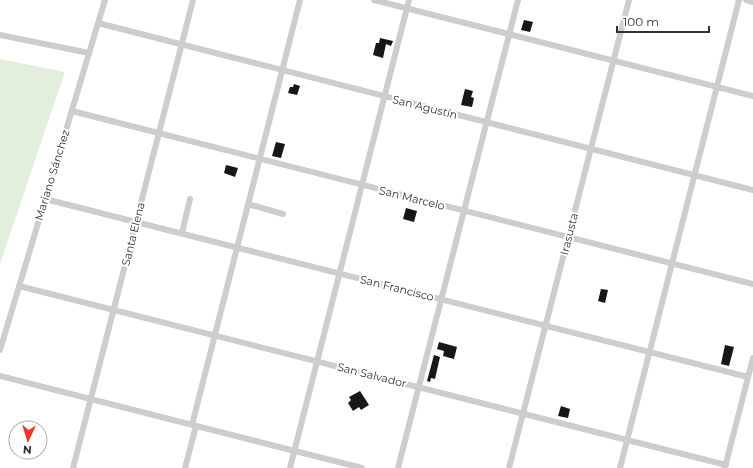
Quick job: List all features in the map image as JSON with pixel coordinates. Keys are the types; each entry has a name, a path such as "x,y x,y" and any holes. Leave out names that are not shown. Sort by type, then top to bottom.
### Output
{"street":[{"name":"Mariano Sánchez","path":"0,350 105,0"},
{"name":"Santa Elena","path":"73,468 193,0"},
{"path":"186,468 214,336 300,0"},
{"path":"374,0 753,96"},
{"path":"290,468 409,0"},
{"path":"398,468 518,0"},
{"name":"Irasusta","path":"509,468 629,0"},
{"path":"620,468 739,0"},
{"path":"746,0 753,2"},
{"name":"San Agustín","path":"98,24 753,190"},
{"path":"0,34 89,53"},
{"name":"San Marcelo","path":"72,112 753,284"},
{"name":"San Francisco","path":"45,199 748,377"},
{"path":"182,233 190,199"},
{"path":"248,204 283,214"},
{"name":"San Salvador","path":"19,286 725,466"},
{"path":"725,466 753,358"},
{"path":"0,376 362,468"}],"green space":[{"path":"0,59 65,72 0,264"}],"building":[{"path":"524,20 533,22 530,32 521,30"},
{"path":"380,38 393,41 391,46 386,44 383,58 373,55 376,43 379,43"},
{"path":"294,84 300,86 297,95 288,93 290,87 293,87"},
{"path":"465,89 473,91 471,97 474,98 472,107 461,105"},
{"path":"276,142 285,144 281,158 272,156"},
{"path":"226,165 238,168 235,177 224,173"},
{"path":"406,208 417,211 414,222 403,219"},
{"path":"601,289 608,290 605,303 598,301"},
{"path":"439,342 457,347 454,359 443,356 444,351 437,349"},
{"path":"725,345 734,347 729,366 721,364"},
{"path":"434,355 440,357 435,379 431,378 430,382 427,381"},
{"path":"360,391 369,405 361,410 359,407 353,411 348,403 351,400 349,397"},
{"path":"561,406 570,409 568,418 558,416"}]}
